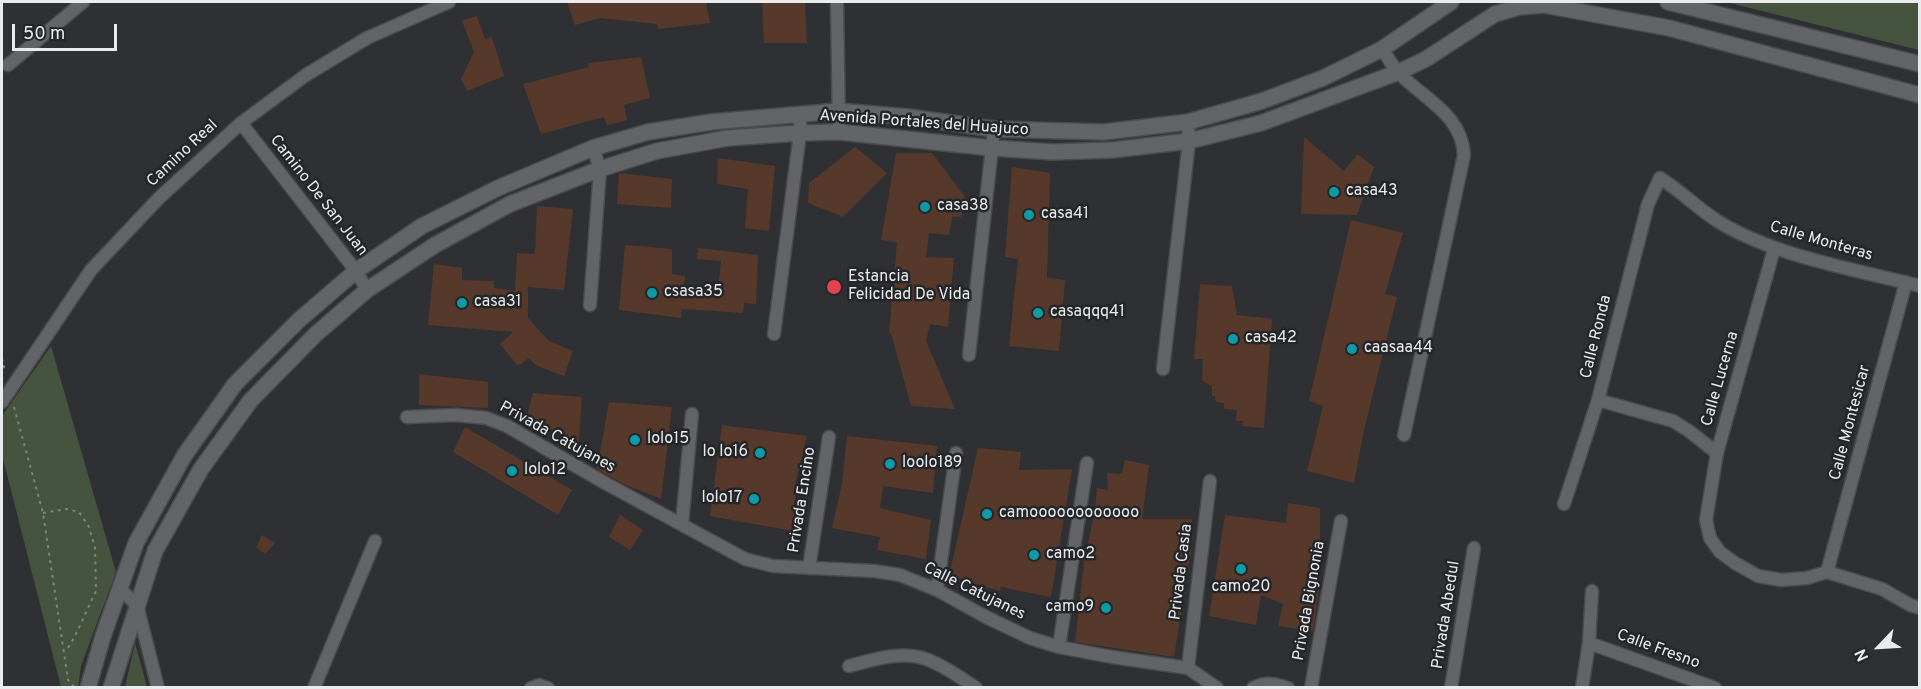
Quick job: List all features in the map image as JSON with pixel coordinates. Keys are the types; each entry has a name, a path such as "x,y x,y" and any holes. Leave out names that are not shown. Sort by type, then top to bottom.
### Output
{"street":[{"path":"8,64 82,2"},
{"name":"Camino Real","path":"2,402 91,270 159,198 241,123 306,75 368,38 449,2"},
{"path":"837,2 839,132"},
{"name":"Avenida Portales del Huajuco","path":"88,687 119,588 136,543 184,456 235,384 299,320 356,271 422,226 498,188 593,148 648,132 711,122 838,111 909,117 994,129 1104,132 1188,122 1262,101 1323,78 1382,49 1451,2"},
{"path":"1668,2 1920,64"},
{"name":"Avenida Portales del Huajuco","path":"111,687 155,551 201,469 251,400 316,334 368,290 435,245 510,204 600,169 657,151 716,140 800,133 839,132 1053,152 1112,150 1189,141 1261,123 1399,72 1426,60 1492,8 1544,5 1669,28 1920,95"},
{"path":"1382,49 1399,72 1449,117 1460,132 1464,154 1404,435"},
{"path":"774,334 800,133 800,114"},
{"path":"1163,369 1189,141 1188,122"},
{"name":"Camino De San Juan","path":"241,123 356,271 368,290"},
{"path":"969,355 994,129"},
{"path":"590,305 600,169 593,148"},
{"name":"Calle Monteras","path":"1660,178 1719,222 1774,249 1920,286"},
{"name":"Calle Ronda","path":"1564,504 1598,400 1648,204 1660,178"},
{"name":"Calle Lucerna","path":"1774,249 1717,453 1706,520 1710,538 1720,552 1758,576 1780,580 1807,578 1827,572"},
{"name":"Calle Montesicar","path":"1827,572 1906,282"},
{"path":"1598,400 1673,421 1689,430 1717,453"},
{"name":"Privada Catujanes","path":"407,417 456,414 486,418 507,426 605,483 682,524"},
{"path":"682,524 692,414"},
{"name":"Privada Encino","path":"809,568 829,437"},
{"path":"937,590 956,453"},
{"path":"1059,647 1088,463"},
{"name":"Privada Casia","path":"1188,668 1210,481"},
{"name":"Privada Bignonia","path":"1311,687 1341,521"},
{"name":"Calle Catujanes","path":"682,524 745,559 773,566 874,571 900,575 937,590 1030,638 1059,647 1188,668 1217,687"},
{"path":"314,687 375,541"},
{"name":"Privada Abedul","path":"1451,687 1474,548"},
{"path":"1827,572 1882,589 1910,606 1920,608"},
{"path":"119,588 137,605 158,687"},
{"path":"1582,687 1589,643 1592,591"},
{"name":"Calle Fresno","path":"1589,643 1715,687"},
{"path":"849,666 903,655 923,658 976,687"},
{"path":"1252,687 1273,683 1288,687"},
{"path":"531,687 538,685 548,687"}],"path":[{"path":"2,358 43,513 68,680 75,687"},
{"path":"43,513 67,508 79,512 88,526 95,548 96,591 74,638 68,648 63,650"}],"green space":[{"path":"1726,2 1919,2 1919,50"},
{"path":"51,346 116,572 81,666 78,687 61,687 2,455 2,416"},
{"path":"135,643 147,687 125,687"}],"building":[{"path":"567,2 706,2 710,23 658,29 657,24 601,18 575,25"},
{"path":"762,2 805,2 807,43 764,43"},
{"path":"477,16 485,39 492,37 504,76 467,91 461,79 474,52 462,21"},
{"path":"641,57 650,98 624,105 627,120 607,125 604,117 541,134 523,84 589,67 588,63"},
{"name":"casa43","path":"1304,137 1344,171 1358,154 1374,167 1357,215 1301,214"},
{"path":"855,147 887,173 843,217 808,203 809,183"},
{"path":"896,153 932,153 965,197 961,217 952,217 949,235 929,233 926,257 954,258 948,327 930,324 926,341 955,409 911,406 891,333 889,333 897,242 881,240"},
{"path":"718,158 775,166 769,231 745,228 748,189 717,184"},
{"path":"1012,167 1050,173 1047,278 1065,280 1059,351 1009,346 1018,259 1005,257"},
{"path":"619,173 672,179 671,208 617,204"},
{"path":"537,206 573,209 564,290 528,287 528,318 549,341 573,351 564,376 535,365 529,358 518,366 500,344 513,332 428,325 434,264 462,268 462,280 494,281 494,288 515,291 517,253 535,254"},
{"path":"1351,220 1403,233 1385,294 1397,297 1364,430 1354,483 1307,471 1323,406 1309,401"},
{"path":"625,245 672,249 672,274 685,276 684,287 718,290 721,261 697,259 698,248 758,255 756,304 744,303 743,313 682,309 681,318 619,310"},
{"name":"casa42","path":"1200,284 1232,286 1237,315 1272,319 1264,428 1242,426 1243,421 1236,421 1237,410 1224,409 1224,403 1216,402 1215,396 1212,396 1212,386 1202,381 1203,359 1194,359"},
{"path":"419,374 488,382 488,408 419,405"},
{"path":"533,393 582,397 578,452 560,447 561,431 524,426"},
{"name":"lolo15","path":"609,402 672,407 661,499 624,484 597,469"},
{"path":"722,425 807,436 796,480 793,531 710,516"},
{"name":"lolo12","path":"465,427 572,490 558,515 453,452"},
{"path":"847,436 937,446 933,493 883,486 880,508 931,520 926,559 877,550 880,537 832,528 842,484"},
{"path":"978,448 1021,452 1019,470 1072,469 1051,597 1001,587 1000,591 949,576"},
{"path":"1125,460 1149,465 1142,519 1192,519 1191,551 1174,657 1075,642 1084,562 1095,510 1097,488 1108,490 1107,473 1122,474"},
{"path":"1288,503 1320,508 1320,581 1313,631 1278,626 1283,604 1261,595 1256,625 1209,616 1225,515 1286,523"},
{"path":"620,515 643,530 630,550 609,537"},
{"path":"262,535 275,543 265,554 256,547"}],"place":[{"name":"casa43","path":"1334,192"},
{"name":"casa38","path":"925,207"},
{"name":"casa41","path":"1029,215"},
{"name":"Estancia Felicidad De Vida","path":"834,287"},
{"name":"csasa35","path":"652,293"},
{"name":"casa31","path":"462,303"},
{"name":"casaqqq41","path":"1038,313"},
{"name":"casa42","path":"1233,339"},
{"name":"caasaa44","path":"1352,349"},
{"name":"lolo15","path":"635,440"},
{"name":"lo lo16","path":"760,453"},
{"name":"loolo189","path":"890,464"},
{"name":"lolo12","path":"512,471"},
{"name":"lolo17","path":"754,499"},
{"name":"camoooooooooooo","path":"987,514"},
{"name":"camo2","path":"1034,555"},
{"name":"camo20","path":"1241,569"},
{"name":"camo9","path":"1106,608"}]}
